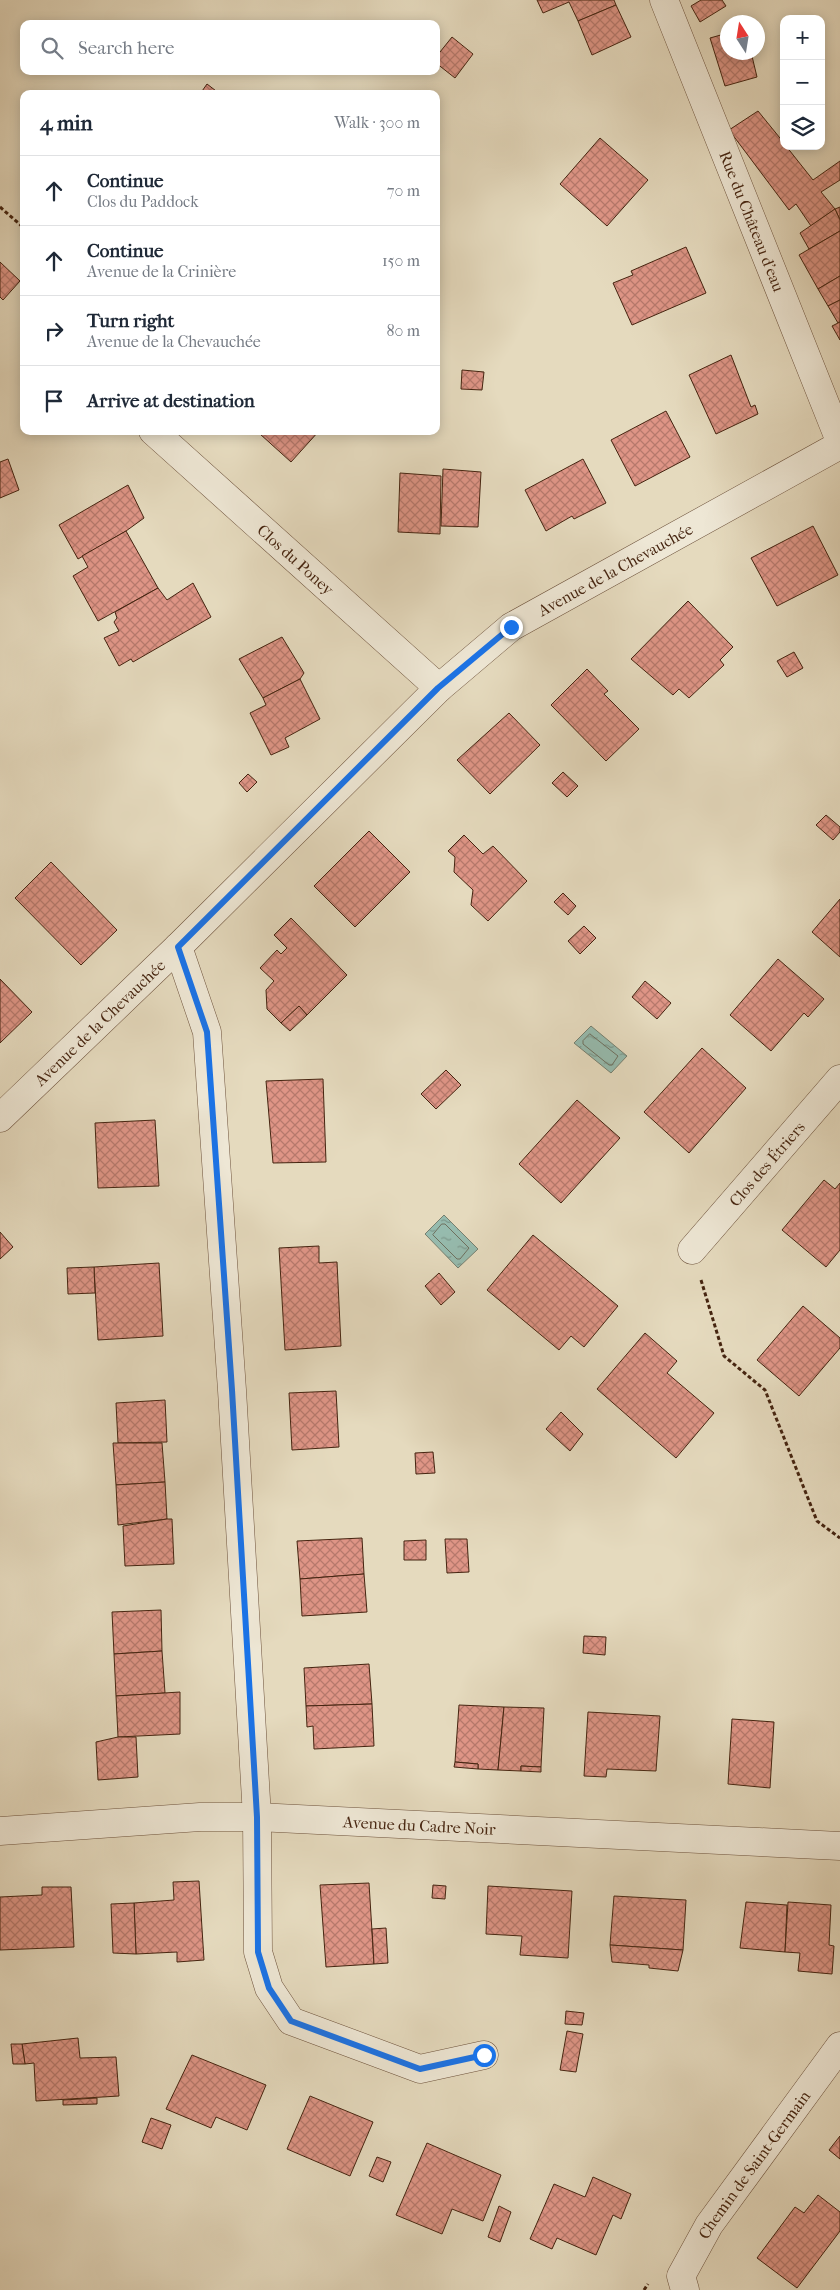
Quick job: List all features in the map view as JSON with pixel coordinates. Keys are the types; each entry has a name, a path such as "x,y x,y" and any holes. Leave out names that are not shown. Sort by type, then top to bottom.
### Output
{"street":[{"name":"Rue du Château d'eau","path":"664,0 840,441"},
{"name":"Clos du Poney","path":"157,435 438,688"},
{"name":"Avenue de la Chevauchée","path":"0,1118 178,947 438,688 511,627 840,445"},
{"path":"178,947 207,1032 232,1390 257,1817 258,1952 269,1988 291,2021 420,2069 484,2055"},
{"name":"Clos des Étriers","path":"692,1250 840,1079"},
{"name":"Avenue du Cadre Noir","path":"0,1831 200,1817 257,1817 840,1846"},
{"name":"Chemin de Saint-Germain","path":"685,2290 682,2276 709,2225 840,2046"}],"path":[{"path":"0,207 20,224"},
{"path":"692,1250 724,1356 765,1390 817,1521 840,1538"}],"water":[{"path":"591,1026 627,1056 611,1073 574,1043"},
{"path":"444,1215 478,1249 458,1268 425,1234"}],"building":[{"path":"537,0 614,0 616,5 578,21 569,2 543,13"},
{"path":"701,0 722,0 726,6 700,22 691,6"},
{"path":"616,5 631,37 592,55 578,21"},
{"path":"720,35 720,60 753,60 757,77 725,86 710,38"},
{"path":"452,37 473,54 455,78 440,66 440,52"},
{"path":"207,84 215,90 203,90"},
{"path":"758,111 780,138 780,150 789,150 813,180 840,161 840,180 821,192 835,209 811,226 796,204 789,210 729,130"},
{"path":"600,138 648,180 607,226 560,184"},
{"path":"840,207 840,220 835,209"},
{"path":"835,209 840,220 840,231 809,249 800,233"},
{"path":"840,231 840,276 818,289 799,255"},
{"path":"686,247 706,293 632,325 613,283 633,275 631,271"},
{"path":"0,262 20,281 3,300 0,297"},
{"path":"840,276 840,300 828,306 818,289"},
{"path":"840,300 840,322 838,323 828,306"},
{"path":"840,322 840,340 832,326"},
{"path":"731,355 751,407 755,405 758,414 716,434 689,375"},
{"path":"462,370 484,372 482,390 461,389"},
{"path":"666,411 690,457 635,486 611,440"},
{"path":"261,435 315,435 291,462"},
{"path":"8,459 19,490 0,498 0,462"},
{"path":"583,459 606,503 574,519 572,516 546,531 525,490"},
{"path":"443,469 481,472 478,527 441,526"},
{"path":"400,473 441,476 440,534 398,532"},
{"path":"128,485 144,518 126,531 78,559 59,525"},
{"path":"813,526 838,575 777,606 751,558"},
{"path":"126,531 158,588 98,621 73,576 88,567 82,556"},
{"path":"193,583 211,617 133,662 131,659 119,666 104,638 119,631 114,622 117,618 115,612 158,588 167,600"},
{"path":"688,601 733,647 720,660 724,665 689,698 679,689 673,695 631,659"},
{"path":"282,637 304,673 300,679 263,698 239,659"},
{"path":"794,652 803,668 787,677 777,661"},
{"path":"587,669 608,691 604,694 639,729 606,761 551,705"},
{"path":"300,679 320,719 285,738 289,747 271,755 250,713 266,705 263,698"},
{"path":"509,713 540,745 490,794 457,760"},
{"path":"563,772 578,786 567,797 552,783"},
{"path":"248,774 257,782 247,792 239,783"},
{"path":"826,815 840,827 840,832 833,840 816,825"},
{"path":"369,831 410,872 355,927 314,886"},
{"path":"464,835 483,854 493,846 527,881 488,921 471,905 473,890 454,872 455,857 448,851"},
{"path":"51,862 117,930 81,965 15,898"},
{"path":"563,893 576,906 568,915 554,902"},
{"path":"840,899 840,957 812,932"},
{"path":"291,918 347,975 307,1015 299,1006 281,1023 267,1009 266,990 274,981 260,968 277,950 281,954 287,948 274,935"},
{"path":"584,926 596,938 580,954 568,941"},
{"path":"778,959 824,999 808,1017 804,1013 771,1051 730,1015"},
{"path":"0,979 32,1012 0,1043"},
{"path":"645,981 671,1003 657,1019 632,997"},
{"path":"299,1006 307,1015 290,1031 281,1023"},
{"path":"702,1048 746,1088 689,1153 644,1112"},
{"path":"446,1070 461,1085 436,1109 421,1094"},
{"path":"323,1079 326,1162 273,1163 266,1081"},
{"path":"577,1100 620,1138 561,1203 519,1164"},
{"path":"155,1120 159,1186 98,1188 95,1123"},
{"path":"824,1180 835,1189 840,1183 840,1250 826,1267 782,1230"},
{"path":"0,1232 13,1247 0,1259"},
{"path":"533,1235 618,1306 584,1347 571,1336 559,1350 487,1290"},
{"path":"319,1246 319,1263 337,1262 341,1346 285,1350 279,1248"},
{"path":"159,1263 163,1336 98,1340 94,1267"},
{"path":"94,1267 95,1293 68,1294 67,1268"},
{"path":"439,1273 455,1292 441,1305 425,1286"},
{"path":"803,1306 840,1338 840,1348 799,1396 757,1360"},
{"path":"645,1333 677,1361 667,1373 714,1413 676,1458 597,1389"},
{"path":"336,1391 339,1447 292,1450 289,1393"},
{"path":"165,1400 167,1442 118,1443 116,1403"},
{"path":"561,1412 583,1434 570,1451 546,1429"},
{"path":"113,1443 162,1443 165,1482 116,1485"},
{"path":"433,1452 435,1473 416,1474 415,1453"},
{"path":"165,1482 167,1519 118,1525 116,1485"},
{"path":"172,1519 174,1564 125,1566 123,1526"},
{"path":"362,1538 364,1574 300,1579 297,1541"},
{"path":"445,1539 467,1539 469,1572 447,1573"},
{"path":"426,1540 426,1560 404,1560 404,1541"},
{"path":"364,1574 367,1612 302,1616 300,1579"},
{"path":"161,1610 162,1651 114,1654 112,1612"},
{"path":"584,1636 606,1637 605,1655 583,1653"},
{"path":"162,1651 165,1693 116,1696 114,1654"},
{"path":"369,1664 372,1704 306,1706 304,1668"},
{"path":"180,1692 180,1734 118,1737 116,1696"},
{"path":"372,1704 374,1746 314,1749 313,1726 307,1727 306,1706"},
{"path":"459,1705 504,1707 498,1770 478,1769 478,1764 455,1762"},
{"path":"504,1707 544,1708 541,1767 521,1766 521,1771 498,1770"},
{"path":"588,1712 660,1716 656,1771 607,1769 606,1777 584,1776"},
{"path":"732,1719 774,1722 770,1788 728,1784"},
{"path":"118,1737 136,1737 138,1777 98,1780 96,1742"},
{"path":"455,1762 478,1764 478,1769 454,1767"},
{"path":"521,1766 541,1767 541,1772 521,1771"},
{"path":"199,1881 204,1960 177,1962 177,1952 136,1954 134,1903 174,1900 173,1882"},
{"path":"369,1883 374,1964 326,1967 320,1885"},
{"path":"433,1885 446,1886 445,1899 432,1898"},
{"path":"488,1886 572,1891 568,1958 520,1955 522,1936 486,1934"},
{"path":"42,1887 71,1887 74,1947 0,1950 0,1897 42,1895"},
{"path":"614,1896 686,1900 683,1950 610,1945"},
{"path":"746,1902 787,1905 785,1952 740,1948"},
{"path":"788,1902 831,1905 829,1945 834,1946 832,1974 798,1971 800,1953 785,1952"},
{"path":"134,1903 136,1954 113,1953 111,1904"},
{"path":"386,1928 388,1963 374,1964 372,1929"},
{"path":"610,1945 683,1950 678,1971 649,1968 649,1965 612,1962"},
{"path":"566,2011 584,2013 582,2025 565,2024"},
{"path":"567,2031 583,2034 576,2072 560,2070"},
{"path":"78,2038 80,2058 116,2057 119,2096 36,2101 34,2063 25,2064 22,2044"},
{"path":"11,2044 22,2044 25,2064 13,2064"},
{"path":"192,2055 266,2085 247,2130 216,2117 211,2128 166,2109"},
{"path":"310,2096 373,2122 350,2176 287,2149"},
{"path":"97,2098 97,2104 63,2105 63,2100"},
{"path":"151,2118 171,2125 162,2149 142,2142"},
{"path":"840,2136 840,2159 829,2150"},
{"path":"427,2143 501,2175 483,2221 452,2209 442,2234 396,2215"},
{"path":"377,2157 391,2162 383,2182 369,2176"},
{"path":"593,2177 631,2194 621,2219 613,2215 596,2255 557,2238 552,2249 530,2239 554,2184 585,2197"},
{"path":"818,2195 840,2212 840,2231 797,2288 757,2258 795,2207 804,2213"},
{"path":"499,2206 511,2212 500,2242 488,2237"}],"route":[{"path":"484,2055 420,2069 291,2021 269,1988 258,1952 257,1817 232,1390 207,1032 178,947 438,688 511,627"}]}
